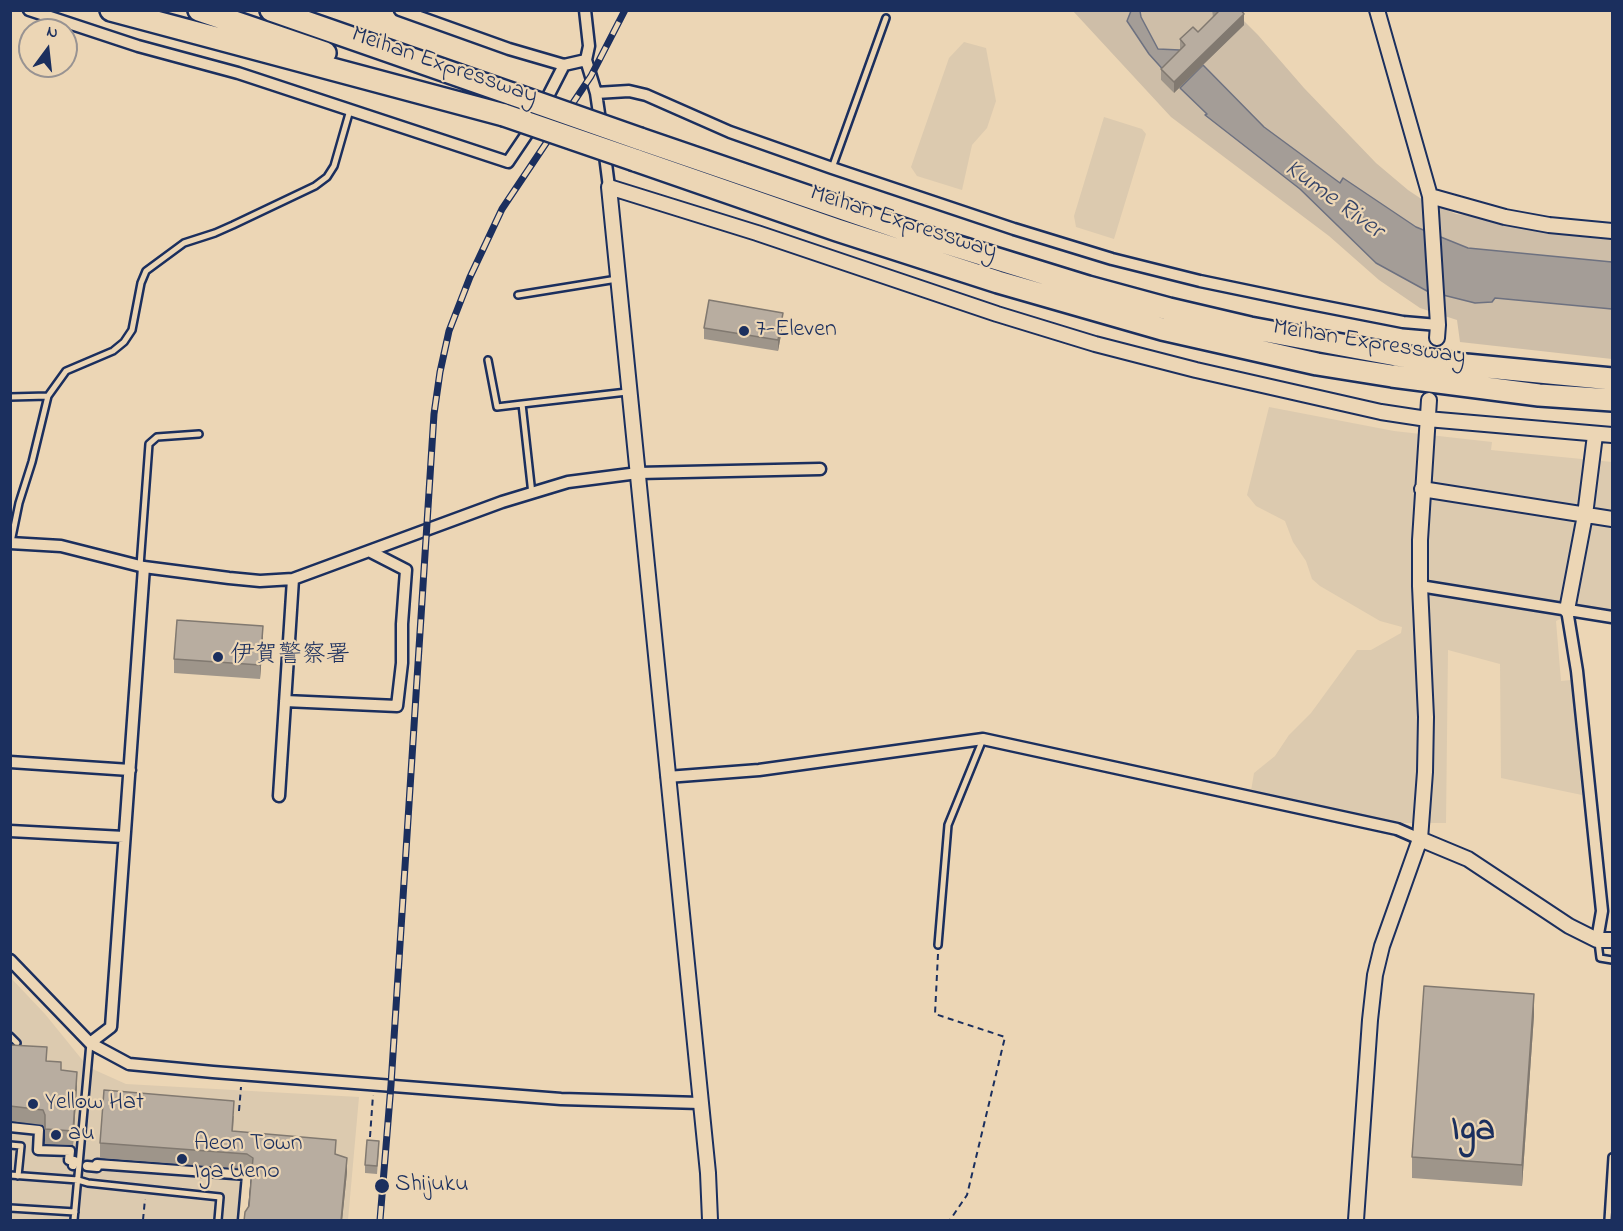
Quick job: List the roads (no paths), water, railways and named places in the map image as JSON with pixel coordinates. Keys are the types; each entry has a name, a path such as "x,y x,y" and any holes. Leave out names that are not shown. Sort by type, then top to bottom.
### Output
{"highway":[{"path":"111,10 504,115"},
{"name":"Meihan Expressway","path":"199,10 786,213 998,282 1162,329 1306,362 1392,376 1539,395 1612,400"},
{"name":"Meihan Expressway","path":"271,10 922,236 1088,287 1169,309 1281,334 1396,355 1477,366 1612,379"},
{"path":"320,10 377,37 479,78 512,94"}],"street":[{"path":"30,10 138,46 238,73 508,162 529,132 564,65"},
{"path":"400,10 509,49 564,65 586,60"},
{"path":"585,10 589,45 586,60 596,93 609,187 708,1173 710,1221"},
{"path":"596,93 630,91 646,96 730,132 832,168 980,218 1112,259 1340,310 1437,326 1430,201 1377,10"},
{"path":"609,187 1095,344 1308,396 1427,419 1612,435"},
{"path":"1430,201 1549,225 1612,231"},
{"path":"1356,1221 1365,1077 1376,975 1382,946 1420,839 1426,717 1420,586 1422,489 1429,400"},
{"path":"1595,435 1585,515 1567,610 1577,671 1602,911 1597,940"},
{"path":"11,543 61,546 142,567 229,578 293,579 502,502 568,482 638,472 820,469"},
{"path":"1422,489 1612,519"},
{"path":"285,701 397,706 402,663 406,570 371,552"},
{"path":"90,1043 111,1027 142,567"},
{"path":"279,796 293,579"},
{"path":"1420,586 1612,617"},
{"path":"667,777 759,770 983,739 1386,827 1468,859 1569,926 1597,940 1612,940"},
{"path":"10,762 130,770"},
{"path":"10,831 124,837"},
{"path":"10,960 90,1043 129,1064 561,1099 700,1103"},
{"path":"10,1127 39,1130 38,1150 70,1151 69,1160 74,1161 73,1165"},
{"path":"87,1166 97,1167 98,1164 247,1175 243,1221"}],"lane":[{"path":"832,168 886,18"},
{"path":"11,543 19,503 32,462 48,396 66,371 113,351 124,342 132,330 141,283 146,271 158,261 184,243 233,225 315,186 327,177 334,166 350,110"},
{"path":"518,295 617,279"},
{"path":"488,360 497,407 629,392"},
{"path":"10,397 48,396"},
{"path":"522,404 532,494"},
{"path":"142,567 149,444 157,436 199,434"},
{"path":"939,945 948,825 983,739"},
{"path":"1597,940 1600,958 1612,960"},
{"path":"10,1036 17,1043"},
{"path":"75,1220 90,1043"},
{"path":"10,1145 21,1146 18,1176"},
{"path":"1608,1221 1612,1157"},
{"path":"10,1175 78,1180 220,1197 218,1221"},
{"path":"10,1208 75,1212"}],"water":[{"path":"1131,11 1140,11 1158,49 1180,50 1167,74 1149,54 1127,21"},
{"name":"Kume River","path":"1203,65 1264,127 1340,183 1343,178 1416,227 1468,248 1612,262 1612,309 1495,298 1492,302 1475,303 1427,291 1376,263 1300,189 1205,115 1207,114 1180,88"}],"railway":[{"path":"380,1220 391,1085 434,414 440,372 449,331 470,277 502,209 591,76 625,10"}],"place":[{"name":"7-Eleven","path":"744,331"},
{"name":"伊賀警察署","path":"218,657"},
{"name":"Yellow Hat","path":"33,1104"},
{"name":"au","path":"56,1135"},
{"name":"Aeon Town Iga Ueno","path":"182,1159"},
{"name":"Shijuku","path":"382,1186"}],"district":[{"name":"Iga","path":"1473,1133"}]}
